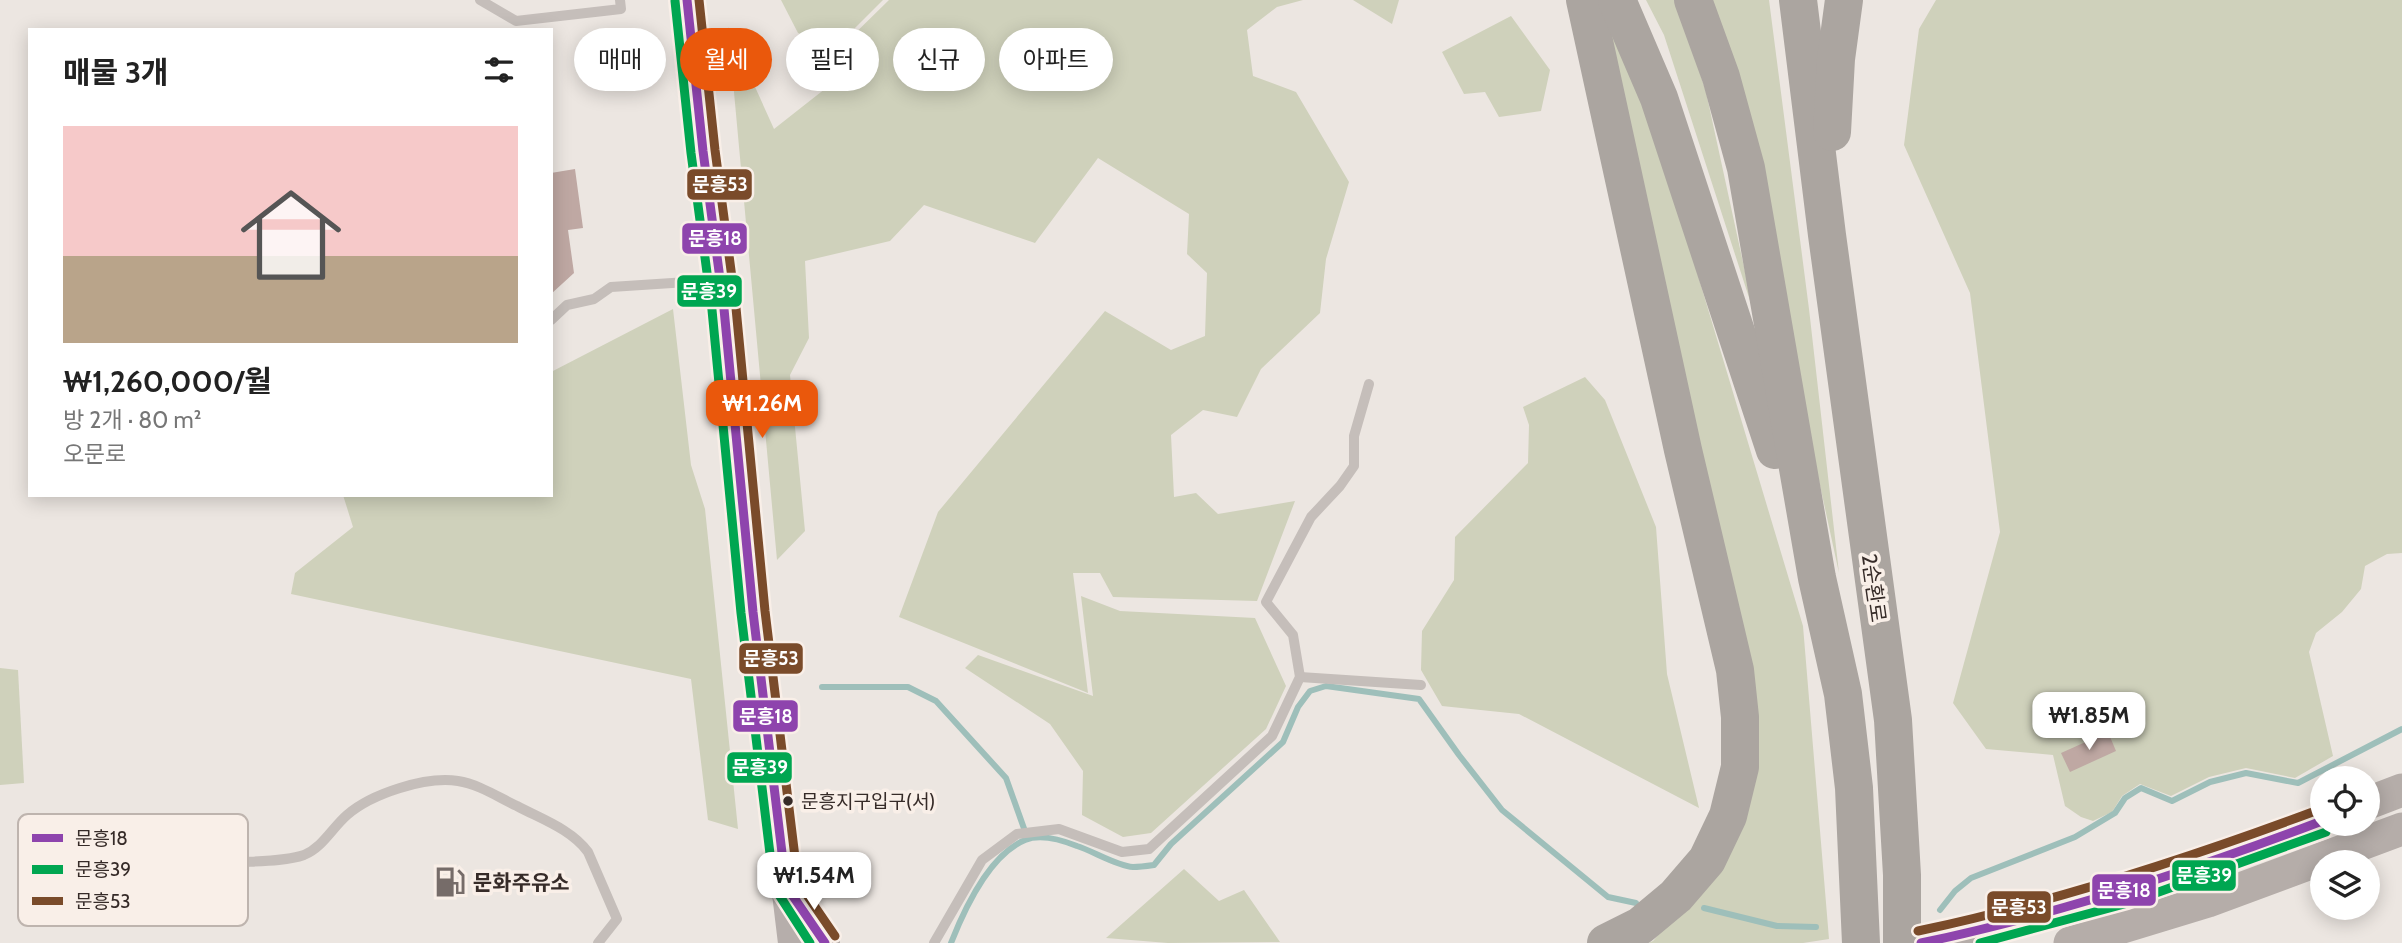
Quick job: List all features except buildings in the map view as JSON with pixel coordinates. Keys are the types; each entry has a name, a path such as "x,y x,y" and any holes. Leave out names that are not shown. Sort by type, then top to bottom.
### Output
{"highway":[{"path":"1585,0 1682,450 1735,670 1740,717 1740,767 1728,816 1707,860 1676,896 1640,926 1606,943"},
{"path":"1617,0 1659,98 1817,578"},
{"path":"1693,0 1721,77 1746,168 1817,578 1843,694 1854,788 1861,943"},
{"path":"1798,0 1827,235"},
{"path":"1827,235 1836,59 1844,0"},
{"name":"2순환로","path":"1827,235 1893,720 1902,875 1902,943"}],"main road":[{"path":"687,0 703,151 721,279 753,612 793,943"},
{"path":"2380,798 2402,790"},
{"path":"1921,943 2045,915 2121,894 2227,858 2310,826"},
{"path":"2070,943 2208,901 2402,829"},
{"path":"786,886 825,943"}],"lane":[{"path":"480,0 516,22 621,9 620,0"},
{"path":"553,318 568,305 594,299 611,287 721,279"},
{"path":"934,943 982,860 1017,834 1059,830 1122,852 1149,849 1272,736 1300,677 1293,635 1266,601 1311,517 1340,486 1354,466 1354,436 1369,384"},
{"path":"1300,677 1421,685"},
{"path":"248,861 304,855 318,846 349,814 382,795 434,781 459,781 500,797 582,843 589,852 617,919 598,943"}],"green space":[{"path":"781,0 883,0 855,28 795,28"},
{"path":"889,0 1303,0 1277,7 1247,30 1253,76 1296,92 1349,182 1326,259 1320,313 1261,369 1237,417 1203,410 1171,435 1174,497 1196,493 1218,514 1295,501 1257,601 1113,597 1100,573 1073,573 1088,693 899,617 938,512 1105,311 1171,350 1205,336 1207,273 1187,254 1189,214 1098,158 1035,243 924,205 890,241 805,261 809,338 790,375 805,531 777,560 734,91 757,91 774,129 822,91 879,91 879,28 860,28"},
{"path":"1353,0 1399,0 1392,24"},
{"path":"1602,0 1634,62 1803,626 1829,939 1803,943 1648,943 1653,941 1715,869 1744,772"},
{"path":"1646,0 1677,0 1706,92 1754,313 1664,35"},
{"path":"1702,0 1769,0 1809,309 1839,573 1740,116"},
{"path":"1936,0 2402,0 2402,553 2387,554 2365,566 2361,589 2342,612 2316,633 2309,652 2333,756 2316,766 2310,766 2310,769 2295,778 2246,768 2209,777 2171,796 2140,784 2122,796 2112,812 2093,821 2081,817 2065,806 2053,755 1986,749 1953,703 2000,532 1970,293 1904,145 1919,29"},
{"path":"1511,16 1550,70 1541,111 1499,117 1485,92 1464,94 1442,52"},
{"path":"673,309 691,465 705,509 738,829 708,820 691,679 291,594 295,573 353,527 344,497 553,497 553,371"},
{"path":"1585,377 1605,400 1656,527 1667,674 1699,808 1519,714 1442,706 1421,670 1422,631 1454,580 1455,537 1528,463 1529,425 1523,407"},
{"path":"1081,596 1120,611 1255,618 1286,686 1266,729 1151,833 1123,837 1082,815 1083,771 1050,724 965,668 978,655 1093,696"},
{"path":"0,668 18,670 24,783 0,785"},
{"path":"1184,869 1219,901 1244,890 1280,942 1168,943 1106,938"}],"waterway":[{"path":"951,943 963,915 989,870 1012,847 1025,840 1051,838 1127,866 1154,865 1171,844 1283,742 1298,707 1310,691 1326,686 1419,699 1502,810 1608,897 1636,903"},
{"path":"822,687 908,687 936,701 1006,778 1026,834"},
{"path":"1940,910 1955,891 1971,878 2075,837 2115,813 2125,798 2141,788 2172,801 2210,782 2246,773 2298,783 2402,729"},
{"path":"1704,908 1777,926 1816,927"}],"transit line":[{"name":"문흥18","path":"687,0 724,309 753,612 786,886 825,943"},
{"name":"문흥53","path":"699,0 736,308 765,611 798,882 835,936"},
{"name":"문흥39","path":"675,1 691,153 712,310 741,613 774,887 810,943"},
{"name":"문흥53","path":"1918,931 2020,907 2120,878 2220,846 2310,813"},
{"name":"문흥18","path":"1921,943 2023,919 2124,890 2310,825"},
{"name":"문흥39","path":"1980,943 2128,903 2315,836"}],"place":[{"name":"문흥지구입구(서)","path":"788,801"},
{"name":"문화주유소","path":"450,882"}]}
